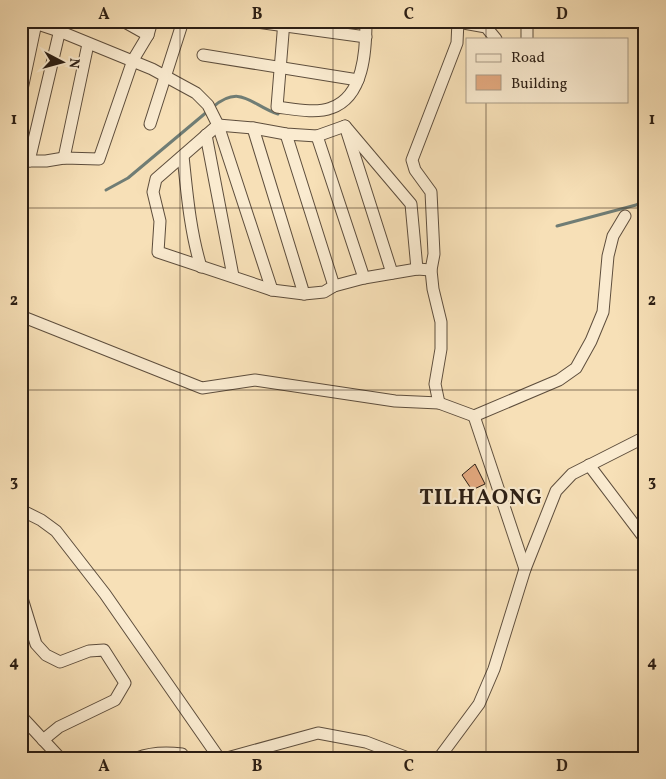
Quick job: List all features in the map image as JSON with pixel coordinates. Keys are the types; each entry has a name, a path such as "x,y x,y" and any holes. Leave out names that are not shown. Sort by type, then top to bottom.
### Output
{"street":[{"path":"122,21 148,35"},
{"path":"60,26 25,161 46,162 64,158 99,159 133,60 148,35 152,21"},
{"path":"150,124 183,21"},
{"path":"249,21 366,36"},
{"path":"283,24 278,107 306,111 331,109 347,99 358,80 364,62 366,21"},
{"path":"526,21 527,38"},
{"path":"21,94 33,22 60,26 88,44 133,60 196,93 210,109 218,125 272,290"},
{"path":"439,403 435,384 441,349 441,322 433,290 431,270 434,254 431,192 415,170 412,160 457,43 458,22 487,24 495,38"},
{"path":"64,158 88,44"},
{"path":"203,55 358,80"},
{"path":"346,126 317,136 218,125 156,179 153,192 160,221 158,252 272,290 304,294 324,292 334,286 364,278 417,269 431,270"},
{"path":"346,126 411,204 417,269"},
{"path":"346,126 392,273"},
{"path":"253,128 304,294"},
{"path":"286,134 334,286"},
{"path":"206,135 233,276"},
{"path":"317,136 364,278"},
{"path":"183,156 189,218 201,267"},
{"path":"21,316 202,388 255,380 395,400 439,403 474,416 559,380 576,368 591,341 603,312 608,256 613,236 625,216"},
{"path":"474,416 525,568"},
{"path":"439,758 478,704 494,669 525,568 556,491 572,474 645,437"},
{"path":"589,465 645,539"},
{"path":"21,510 41,520 56,531 105,594 219,758"},
{"path":"21,596 36,644 46,655 60,662 89,651 104,650 125,683 115,700 58,727 43,740"},
{"path":"21,716 60,758"},
{"path":"227,758 318,733 366,742 408,758"},
{"path":"137,758 163,752 182,754"}],"building":[{"path":"475,464 485,484 472,490 462,475"}],"waterway":[{"path":"213,107 223,100 239,97 278,114"},
{"path":"106,190 128,178 208,111"},
{"path":"557,226 636,205 645,200"}],"district":[{"name":"TILHAONG","path":"481,498"}]}
